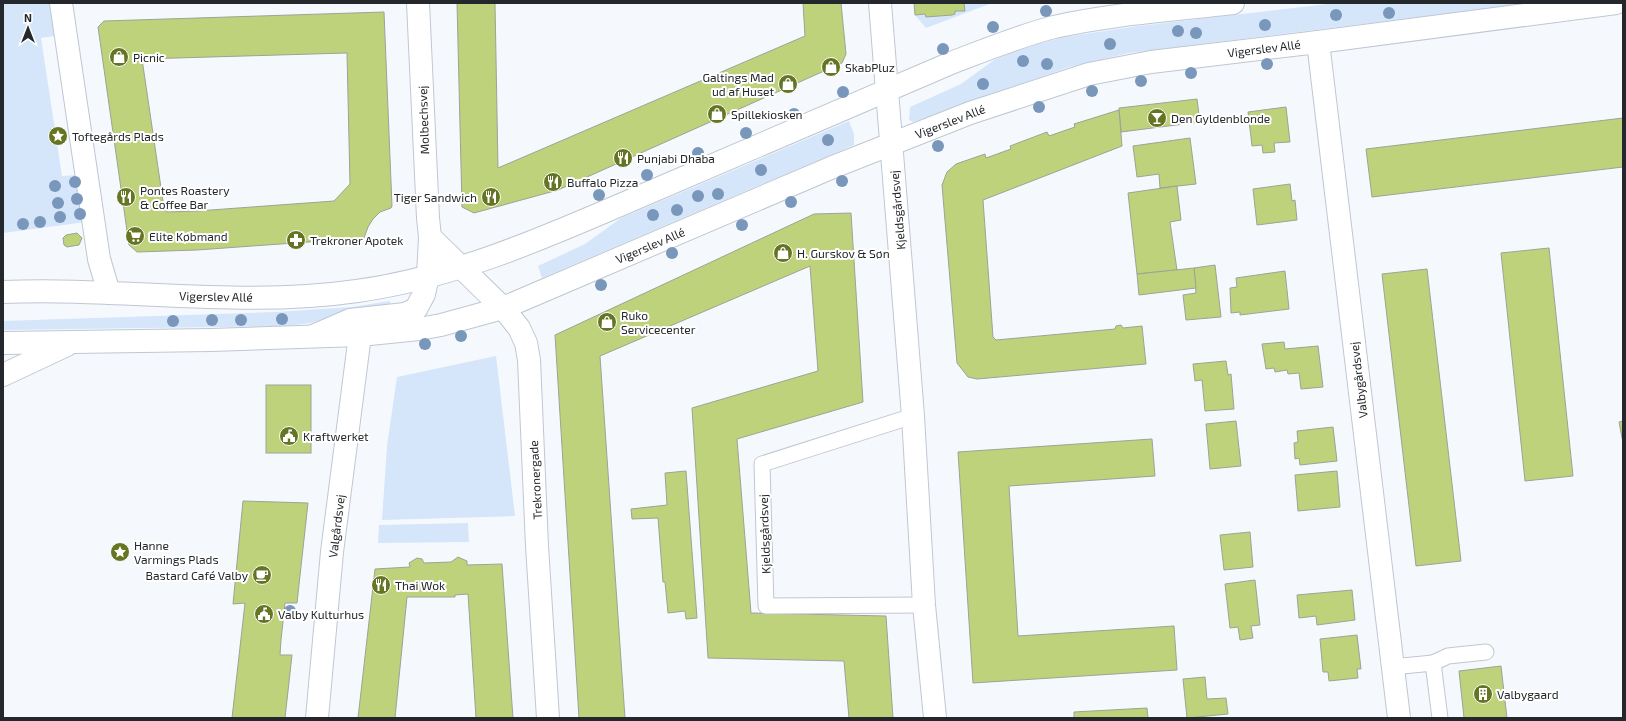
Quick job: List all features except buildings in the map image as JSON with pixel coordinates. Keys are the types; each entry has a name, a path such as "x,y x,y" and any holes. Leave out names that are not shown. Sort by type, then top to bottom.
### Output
{"street":[{"path":"61,3 99,259 109,293"},
{"name":"Molbechsvej","path":"418,3 430,237 428,276"},
{"name":"Kjeldsgårdsvej","path":"880,3 913,416 924,605 935,718"},
{"name":"Vigerslev Allé","path":"3,292 67,291 212,297 322,296 365,290 428,276 462,267 581,222 978,52 1054,28 1107,18 1232,3"},
{"name":"Vigerslev Allé","path":"3,343 312,337 419,330 472,318 503,308 792,184 891,144 970,113 1089,74 1151,62 1616,3"},
{"name":"Valbygårdsvej","path":"1318,42 1399,718"},
{"path":"430,237 462,267"},
{"name":"Trekronergade","path":"462,267 503,308 523,334 529,360 537,546 548,718"},
{"name":"Vigerslev Allé","path":"312,337 350,320 398,315 411,312 416,309 422,300 428,276"},
{"name":"Valgårdsvej","path":"317,718 332,552 360,335"},
{"path":"3,375 76,341"}],"lane":[{"name":"Kjeldsgårdsvej","path":"913,416 762,464 766,606 924,605"},
{"path":"1392,666 1433,663 1448,656 1486,652"},
{"path":"1433,663 1440,718"}],"shaded area":[{"path":"3,3 50,3 54,36 41,38 62,176 80,175 86,222 3,233"},
{"path":"914,3 992,3 926,28 915,15"},
{"path":"1336,3 1533,3 1129,53 1069,67 913,122 909,120 910,107 961,84 994,60 1041,43 1064,37 1139,26"},
{"path":"849,121 854,134 854,145 542,278 538,266 585,244 621,218"},
{"path":"390,301 391,310 338,314 311,323 285,326 3,330 3,321 276,312 352,307"},
{"path":"496,356 515,516 382,520 387,446 397,377"},
{"path":"468,523 469,542 378,543 379,525"}],"place":[{"name":"Picnic","path":"119,57"},
{"name":"SkabPluz","path":"831,67"},
{"name":"Galtings Mad ud af Huset","path":"788,84"},
{"name":"Spillekiosken","path":"717,114"},
{"name":"Den Gyldenblonde","path":"1157,118"},
{"name":"Toftegårds Plads","path":"58,136"},
{"name":"Punjabi Dhaba","path":"623,158"},
{"name":"Buffalo Pizza","path":"553,182"},
{"name":"Pontes Roastery & Coffee Bar","path":"126,197"},
{"name":"Tiger Sandwich","path":"491,197"},
{"name":"Elite Købmand","path":"135,236"},
{"name":"Trekroner Apotek","path":"296,240"},
{"name":"H. Gurskov & Søn","path":"783,253"},
{"name":"Ruko Servicecenter","path":"607,322"},
{"name":"Kraftwerket","path":"289,436"},
{"name":"Hanne Varmings Plads","path":"120,552"},
{"name":"Bastard Café Valby","path":"262,575"},
{"name":"Thai Wok","path":"381,585"},
{"name":"Valby Kulturhus","path":"264,614"},
{"name":"Valbygaard","path":"1483,694"}]}
